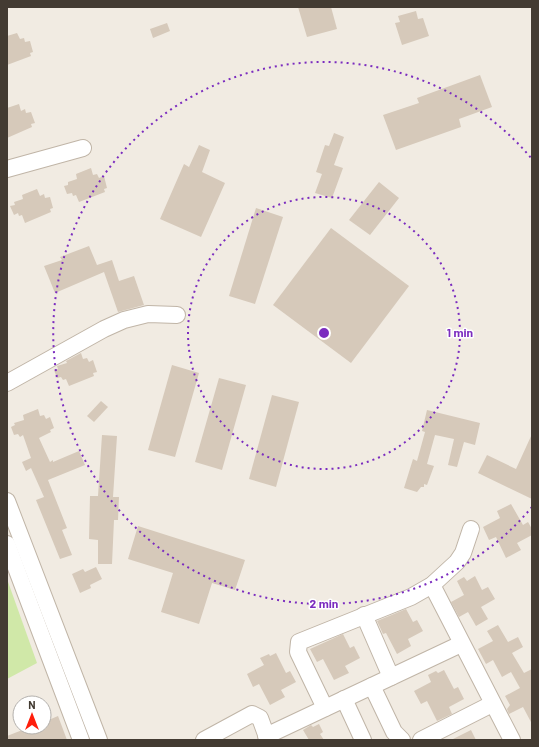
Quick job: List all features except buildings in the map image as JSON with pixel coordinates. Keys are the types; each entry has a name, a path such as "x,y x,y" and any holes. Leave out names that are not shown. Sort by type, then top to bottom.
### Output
{"street":[{"path":"7,169 83,148"},
{"path":"7,383 104,329 124,320 148,314 177,315"},
{"path":"7,501 99,740"},
{"path":"325,708 298,652 298,646 302,640 411,597 432,586 457,562 463,553 471,529"},
{"path":"7,544 81,740"},
{"path":"432,586 512,740"},
{"path":"364,615 391,676"},
{"path":"204,740 252,714 260,718 267,738 391,676 461,644"},
{"path":"372,686 394,732 402,740"},
{"path":"344,699 363,740"},
{"path":"422,740 492,704"}],"green space":[{"path":"7,579 37,663 7,679"}]}
